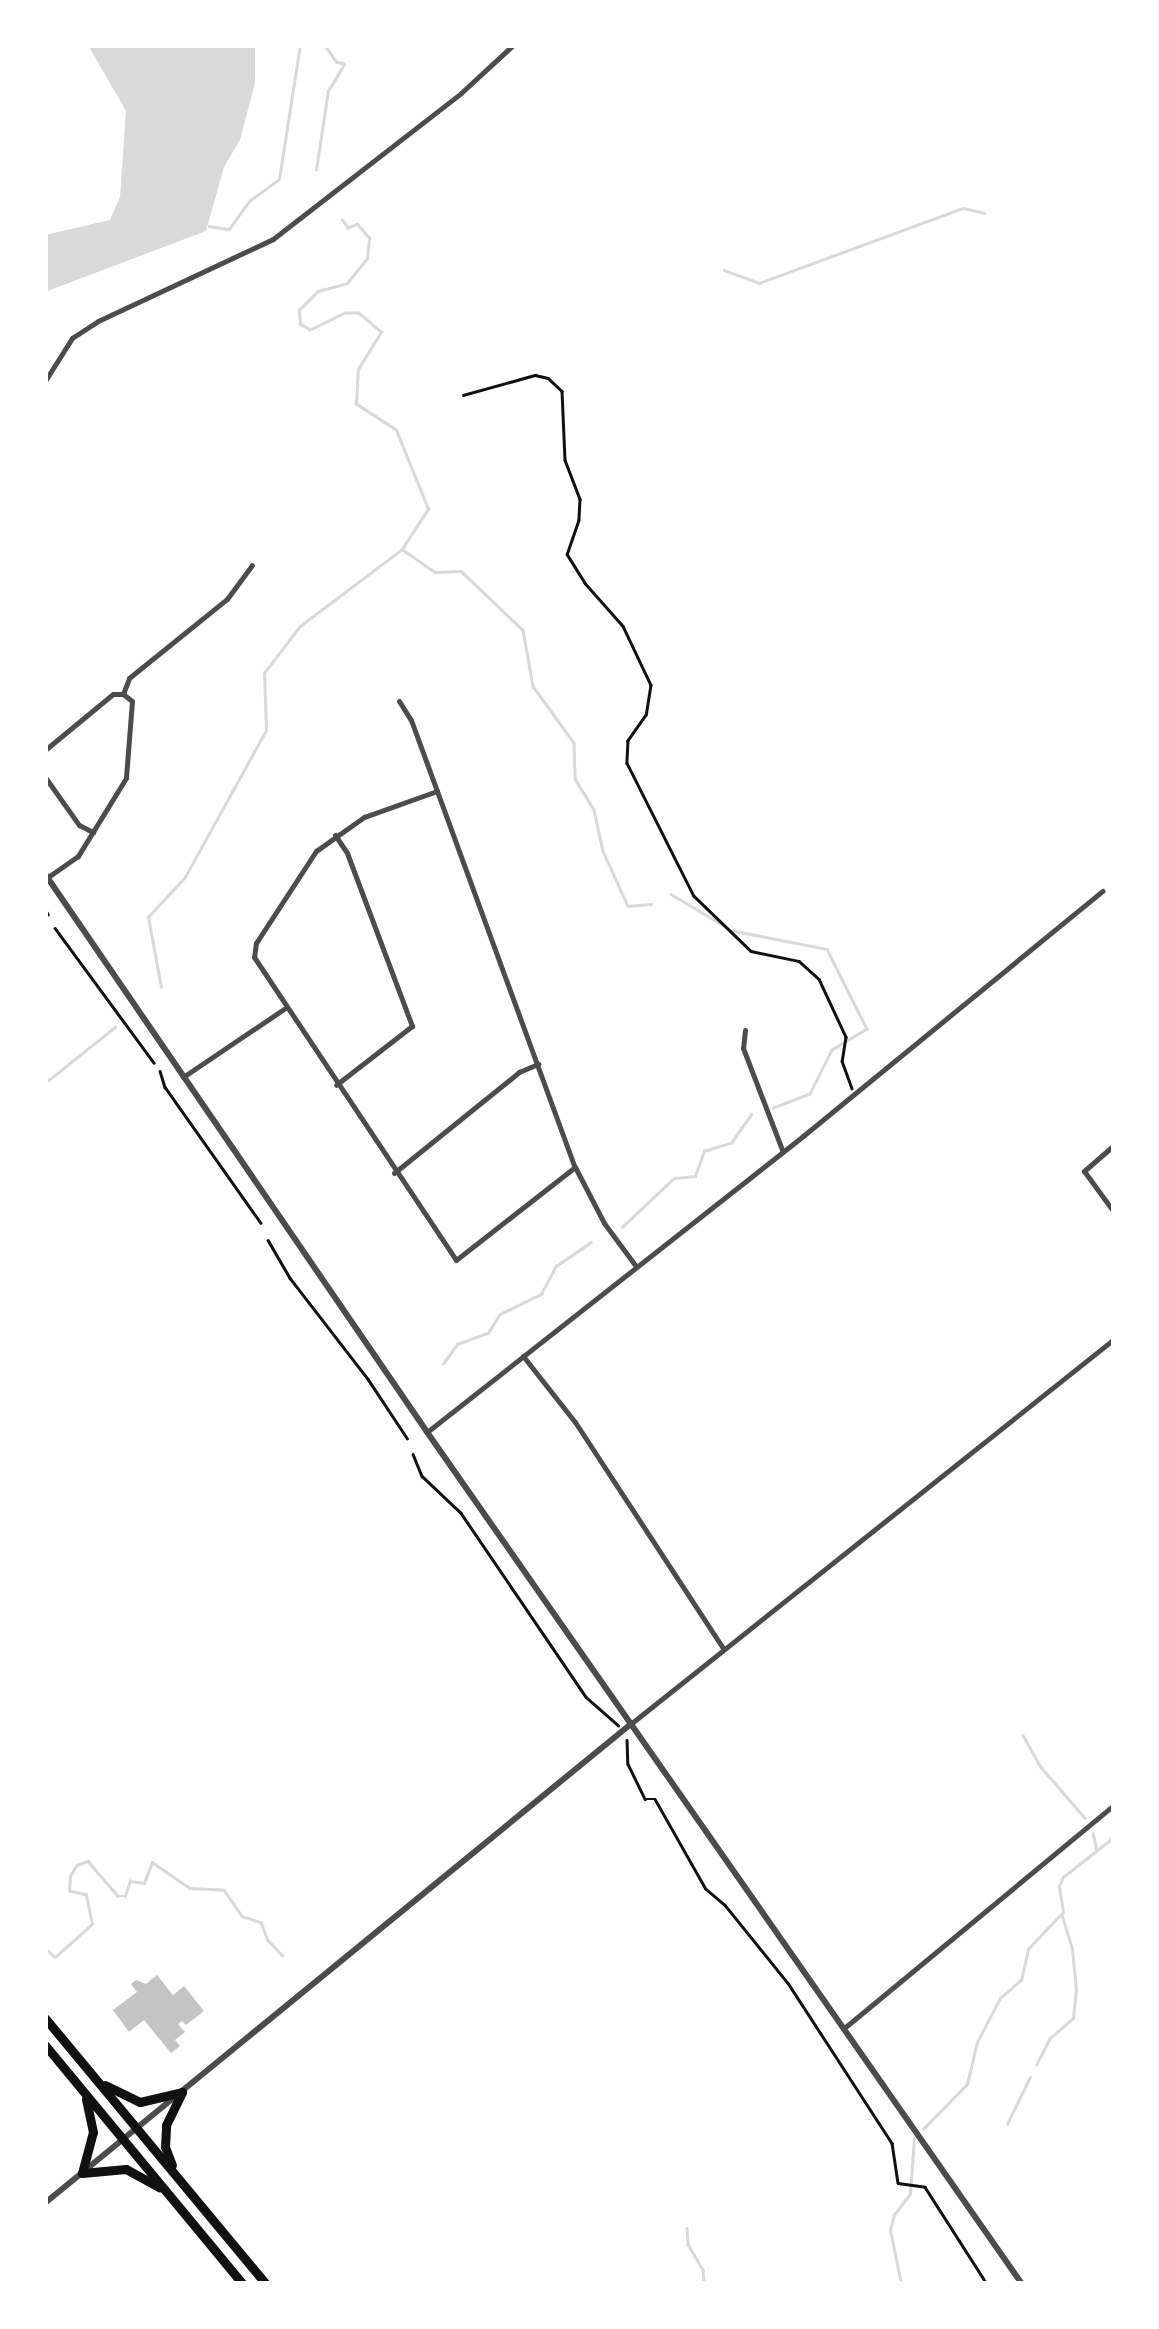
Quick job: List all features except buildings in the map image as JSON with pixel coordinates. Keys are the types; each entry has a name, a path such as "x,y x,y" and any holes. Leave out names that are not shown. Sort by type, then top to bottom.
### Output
{"highway":[{"path":"45,2018 266,2284"},
{"path":"45,2045 243,2284"},
{"path":"96,2079 140,2102 182,2092"},
{"path":"82,2089 94,2132 82,2173 126,2170 172,2197"},
{"path":"180,2180 168,2158 165,2136 171,2111 182,2092"}],"street":[{"path":"45,381 72,338 98,320 273,240 461,93 514,45"},
{"path":"123,694 129,678 228,599 252,565"},
{"path":"45,750 113,694 123,694 135,706 128,774 78,856 46,876 427,1432 1022,2284"},
{"path":"399,702 411,720 576,1167 604,1223 635,1265"},
{"path":"45,777 79,825 94,832"},
{"path":"437,791 364,817 334,835 308,860 254,950 257,964 456,1260 576,1167"},
{"path":"334,835 346,853 412,1026 336,1084"},
{"path":"427,1432 783,1152 1102,891"},
{"path":"184,1077 285,1008"},
{"path":"746,1030 744,1048 783,1152"},
{"path":"394,1173 519,1072 538,1064"},
{"path":"1114,1145 1084,1171 1114,1212"},
{"path":"45,2203 723,1648 1114,1339"},
{"path":"523,1356 575,1422 723,1648"},
{"path":"843,2029 1114,1804"}],"path":[{"path":"463,395 535,375 548,378 562,391 565,460 580,500 579,520 567,554 585,583 623,626 652,685 646,715 628,741 627,762 694,896 751,950 799,961 818,979 846,1037 842,1062 856,1093"},
{"path":"55,928 154,1064"},
{"path":"160,1071 165,1087 262,1223"},
{"path":"268,1240 290,1278 368,1379 406,1438"},
{"path":"413,1454 422,1476 462,1512 586,1696 618,1724"},
{"path":"626,1737 628,1764 645,1799 654,1799 706,1888 726,1905 788,1984 892,2143 898,2183 925,2187 987,2284"}],"shaded area":[{"path":"88,45 255,45 255,83 240,140 224,167 206,231 45,292 45,235 110,220 120,197 126,111"}],"waterway":[{"path":"209,226 229,229 249,201 279,179 300,45"},
{"path":"316,170 328,91 344,64 336,62 324,45"},
{"path":"724,270 759,283 963,208 984,213"},
{"path":"161,987 148,917 185,877 266,730 264,673 300,626 402,549 428,509 396,430 356,404 358,369 381,332 358,313 345,313 310,330 300,324 299,310 318,291 347,283 367,258 369,238 357,224 348,228 342,220"},
{"path":"402,549 435,572 461,571 523,630 533,686 574,743 575,779 594,810 603,851 628,906 651,904"},
{"path":"671,894 723,925"},
{"path":"730,930 827,949 867,1029 832,1050 810,1094 774,1108"},
{"path":"45,1083 115,1027"},
{"path":"622,1227 674,1178 695,1176 704,1151 731,1143 751,1114"},
{"path":"443,1364 457,1344 488,1333 500,1314 541,1294 556,1266 591,1242"},
{"path":"1023,1735 1041,1767 1085,1818"},
{"path":"1093,1833 1097,1850"},
{"path":"923,2129 967,2084 977,2042 1000,1998 1021,1980 1028,1949 1063,1912 1059,1886 1063,1877 1114,1837"},
{"path":"45,1948 55,1957 92,1924 86,1895 69,1891 70,1876 77,1865 88,1861 118,1896 125,1896 130,1881 144,1883 152,1862 190,1888 224,1890 242,1916 261,1922 268,1940 282,1955"},
{"path":"1036,2065 1049,2039 1073,2018 1076,1990 1072,1949 1062,1916"},
{"path":"1007,2124 1030,2077"},
{"path":"901,2284 890,2230 894,2215 910,2194 914,2138"},
{"path":"687,2228 688,2244 703,2270 704,2284"}]}
